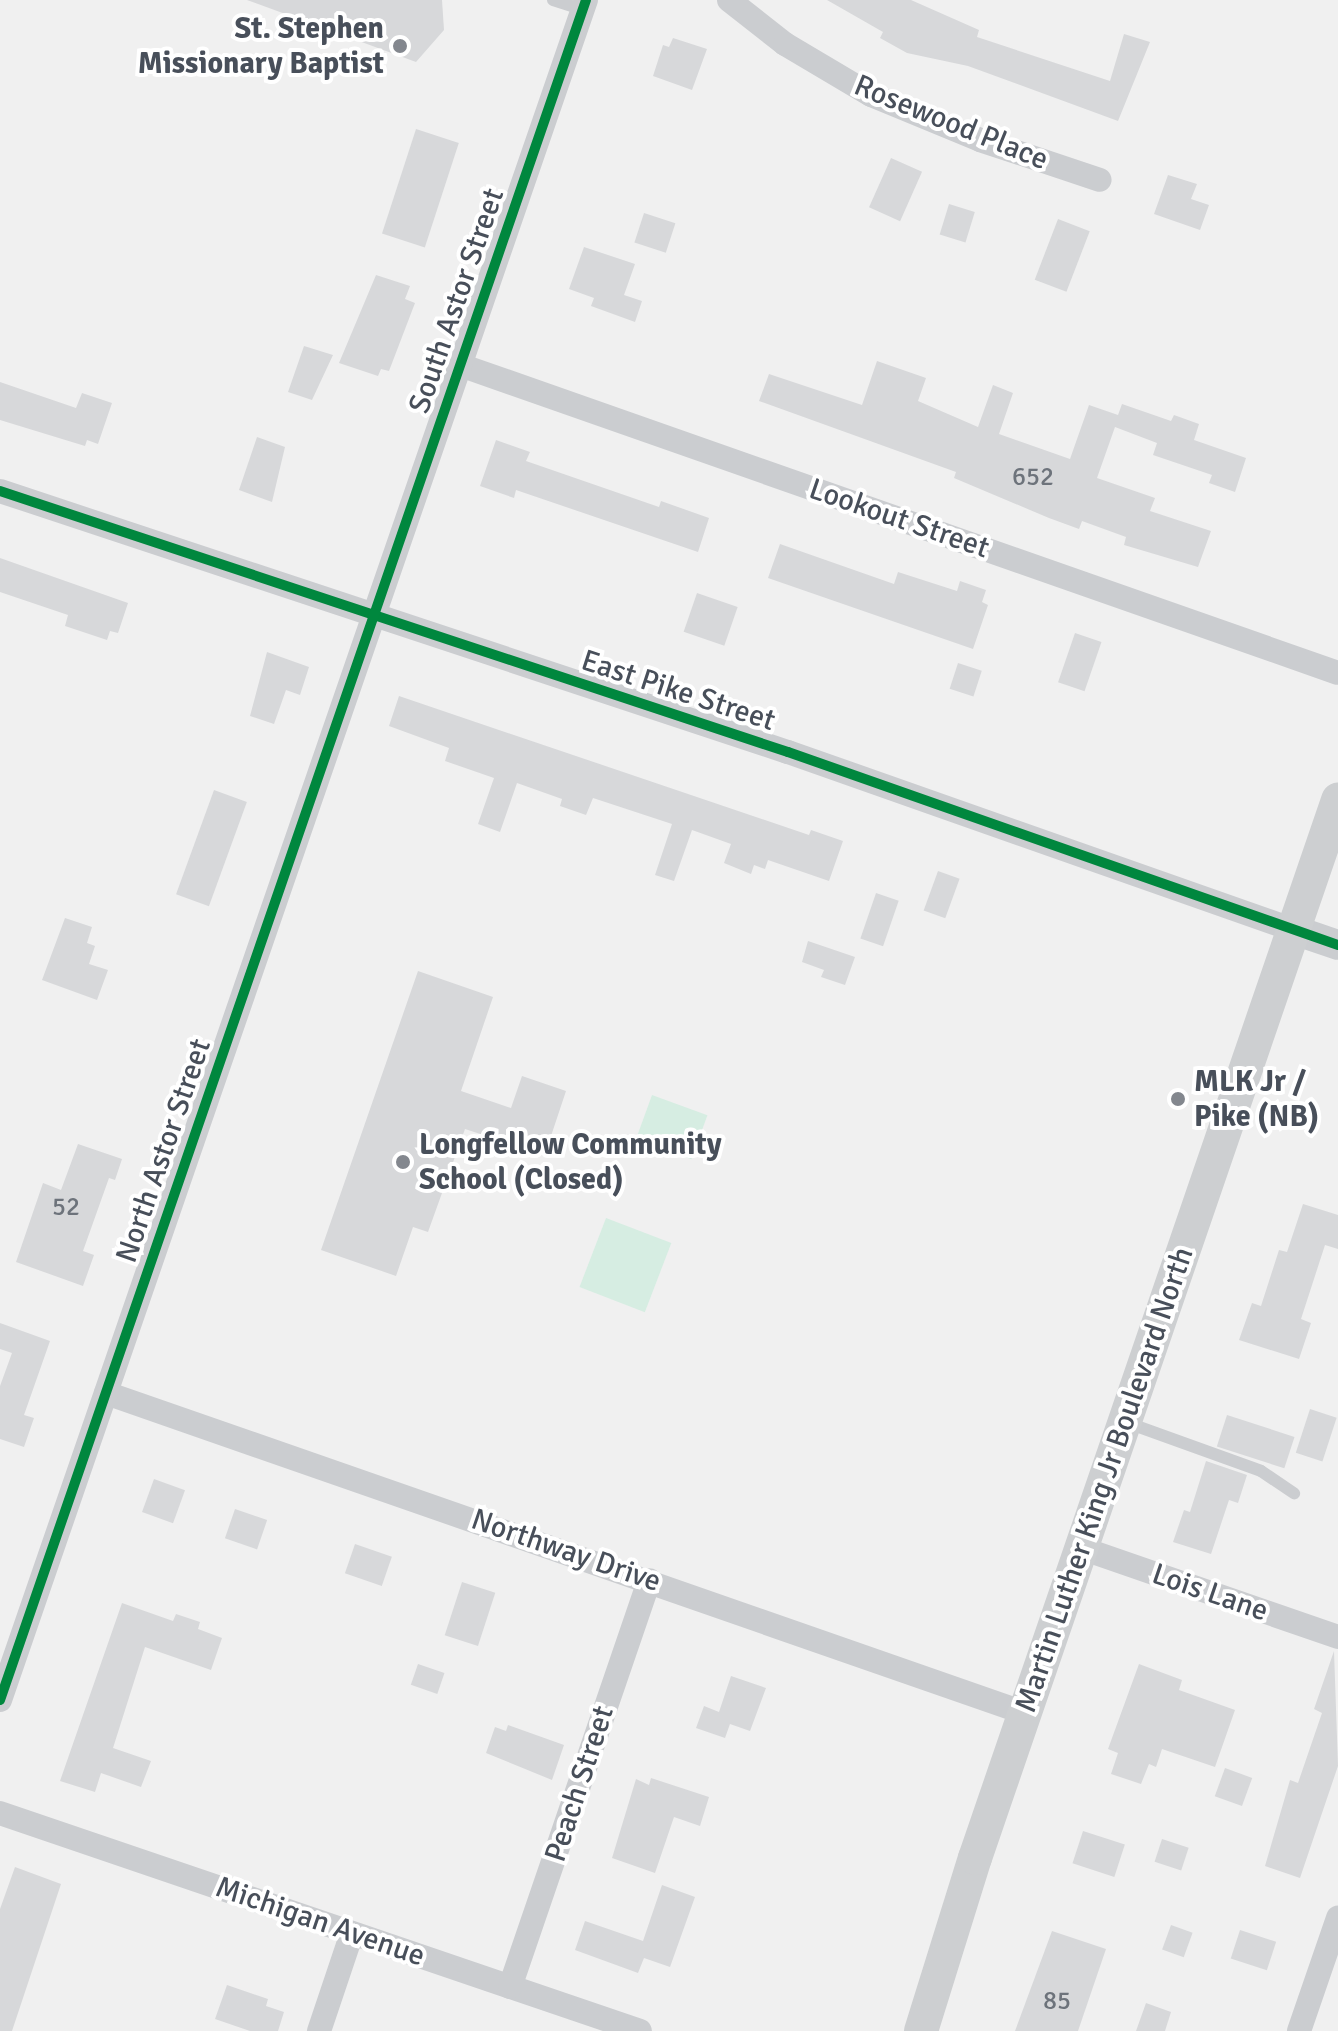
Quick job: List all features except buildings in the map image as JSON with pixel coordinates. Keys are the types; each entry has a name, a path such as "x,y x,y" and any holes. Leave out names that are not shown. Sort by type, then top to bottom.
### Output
{"main road":[{"name":"Martin Luther King Jr Boulevard North","path":"921,2031 1025,1713 1338,800"}],"street":[{"name":"Rosewood Place","path":"729,0 794,50 871,95 980,140 1100,180"},
{"name":"South Astor Street","path":"373,618 584,5"},
{"name":"Lookout Street","path":"460,365 1338,673"},
{"name":"East Pike Street","path":"0,491 373,618 788,752 1338,945"},
{"name":"North Astor Street","path":"0,1700 373,618"},
{"name":"Northway Drive","path":"106,1393 1025,1713"},
{"name":"Lois Lane","path":"1081,1548 1338,1637"},
{"name":"Peach Street","path":"510,1987 649,1580"},
{"name":"Michigan Avenue","path":"0,1813 640,2031"},
{"path":"1299,2031 1338,1918"},
{"path":"319,2031 352,1933"}],"lane":[{"path":"553,0 584,5"},
{"path":"1125,1422 1261,1471 1294,1493"}],"green space":[{"path":"652,1095 707,1115 691,1159 636,1139"},
{"path":"606,1218 671,1243 645,1312 579,1287"}],"cycle path":[{"path":"0,1700 586,0"},
{"path":"0,491 788,752 1338,945"}],"place":[{"name":"St. Stephen Missionary Baptist","path":"400,46"},
{"name":"MLK Jr / Pike (NB)","path":"1178,1099"},
{"name":"Longfellow Community School (Closed)","path":"403,1162"}]}
